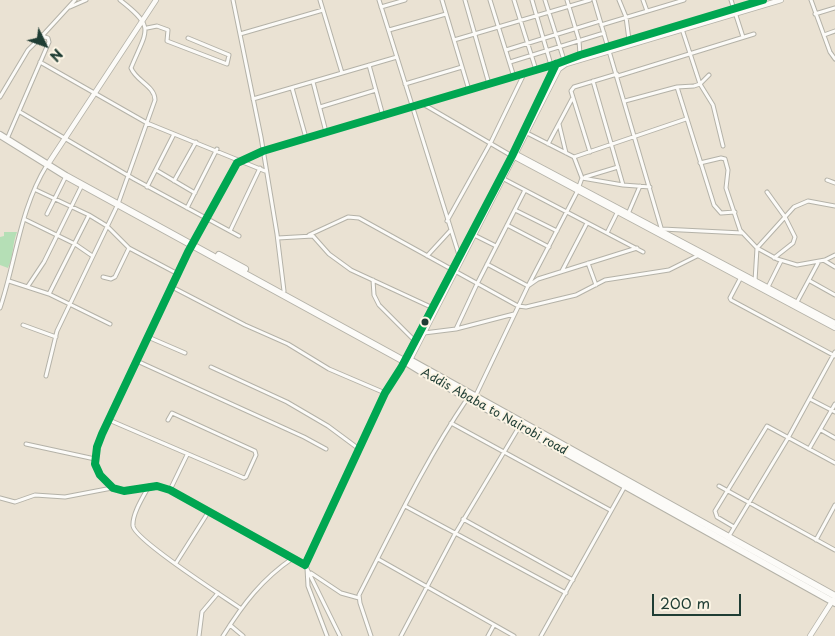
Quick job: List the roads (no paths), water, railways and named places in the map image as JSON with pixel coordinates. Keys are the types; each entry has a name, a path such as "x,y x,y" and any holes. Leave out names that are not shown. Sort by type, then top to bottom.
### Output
{"highway":[{"name":"Addis Ababa to Nairobi road","path":"0,134 48,164 476,397 834,600"},
{"name":"Addis Ababa to Nairobi road","path":"48,164 82,185 118,202"},
{"name":"Addis Ababa to Nairobi road","path":"192,243 284,290 407,360 468,398 521,424"},
{"name":"Addis Ababa to Nairobi road","path":"626,483 729,536 834,600"}],"main road":[{"path":"48,164 156,0"},
{"path":"407,360 414,340 434,308 502,178 554,65 580,55 682,30 762,0"},
{"path":"513,154 527,132 559,69 566,64 609,49 628,40 781,0"},
{"path":"513,154 697,256 835,328"},
{"path":"618,211 662,231 835,323"},
{"path":"453,272 459,256 472,234"},
{"path":"407,360 424,333 434,308"},
{"path":"810,636 834,600"}],"street":[{"path":"0,97 28,50 75,0"},
{"path":"69,7 86,0"},
{"path":"46,376 56,338 91,255 118,202 148,123 155,96 153,91 135,76 132,68 147,28 143,20 120,0"},
{"path":"233,0 263,151 278,238 284,290"},
{"path":"320,0 342,73"},
{"path":"379,0 411,108 459,256"},
{"path":"382,7 405,0"},
{"path":"442,0 469,90"},
{"path":"465,0 489,84"},
{"path":"490,0 514,76"},
{"path":"514,0 536,70"},
{"path":"113,488 97,470 95,459 98,447 192,243 237,163 242,159 263,151 554,65 543,39 532,0"},
{"path":"546,0 564,60"},
{"path":"567,0 579,40 580,55"},
{"path":"454,40 590,0"},
{"path":"594,0 618,75 662,231 743,233"},
{"path":"619,0 626,18 628,40"},
{"path":"643,0 647,11"},
{"path":"506,50 576,29 626,18 684,0"},
{"path":"731,0 743,37"},
{"path":"810,0 835,59"},
{"path":"815,14 835,8"},
{"path":"240,34 323,10"},
{"path":"389,30 446,14"},
{"path":"147,28 157,26 168,30 167,41 227,64 230,57 228,54 188,38"},
{"path":"682,30 700,84 713,105 724,146"},
{"path":"824,35 835,31"},
{"path":"510,62 604,33"},
{"path":"590,152 572,98 571,91 574,88 754,34"},
{"path":"7,140 49,42 48,38 42,36"},
{"path":"253,99 397,57"},
{"path":"40,62 148,123 242,159 266,171"},
{"path":"369,65 383,116"},
{"path":"405,84 462,67"},
{"path":"447,221 491,142 524,74"},
{"path":"625,101 678,87 700,84 709,75"},
{"path":"593,81 623,185"},
{"path":"313,82 326,132"},
{"path":"678,87 708,192 716,209 728,214 735,212"},
{"path":"292,88 306,138"},
{"path":"320,107 376,90"},
{"path":"548,144 572,98"},
{"path":"423,104 513,154"},
{"path":"20,112 147,187 239,236"},
{"path":"574,158 686,119"},
{"path":"558,123 566,153"},
{"path":"371,636 359,598 405,506 451,423 468,398 476,397 514,314 567,212 582,178 574,158 527,132"},
{"path":"147,187 174,134"},
{"path":"174,181 196,142"},
{"path":"187,208 217,149"},
{"path":"700,163 721,158 726,159 728,170 726,188 743,233 757,248 781,261 797,265 818,262 835,255"},
{"path":"0,308 15,259 17,239 48,164"},
{"path":"582,178 618,167"},
{"path":"230,231 260,168"},
{"path":"156,170 195,193"},
{"path":"47,214 66,176"},
{"path":"502,178 643,252"},
{"path":"582,178 623,185 650,187"},
{"path":"827,180 835,183"},
{"path":"28,286 44,262 82,185"},
{"path":"628,214 640,186"},
{"path":"36,190 89,215 107,226 129,248 178,274"},
{"path":"456,329 476,284 525,190"},
{"path":"768,192 785,217 795,240 774,258"},
{"path":"755,281 757,248 785,217 802,202 819,202 835,206"},
{"path":"515,210 557,231"},
{"path":"607,233 618,211"},
{"path":"49,294 89,215"},
{"path":"278,238 309,235 353,216 394,235 453,272 518,306 534,307 576,295 605,280 669,270 697,256"},
{"path":"24,219 75,244 91,255"},
{"path":"562,272 587,223"},
{"path":"507,225 549,247"},
{"path":"427,256 450,230"},
{"path":"472,234 496,246"},
{"path":"309,235 316,238 333,258 373,280 434,308"},
{"path":"104,277 115,278 129,248"},
{"path":"528,286 538,279 637,248"},
{"path":"825,260 835,267"},
{"path":"768,287 781,261"},
{"path":"796,302 810,281 818,262"},
{"path":"588,263 596,285"},
{"path":"487,264 528,286"},
{"path":"729,536 788,438 834,354 731,300 730,298 740,279"},
{"path":"373,280 374,295 379,305 414,340"},
{"path":"9,281 49,294 110,324"},
{"path":"810,281 835,294"},
{"path":"172,287 246,326 288,344 329,369 385,393"},
{"path":"424,333 456,329 514,314"},
{"path":"23,325 56,338"},
{"path":"148,337 185,353"},
{"path":"327,636 308,586 306,566 385,393 407,360"},
{"path":"137,361 326,449"},
{"path":"211,367 287,402 328,426 359,449"},
{"path":"810,399 833,411"},
{"path":"809,449 833,411 835,404"},
{"path":"109,420 245,478 256,453 201,425 172,414 168,420"},
{"path":"451,423 610,510"},
{"path":"400,636 455,534 521,424"},
{"path":"734,527 715,514 765,427 769,426 835,463"},
{"path":"821,430 835,438"},
{"path":"26,444 95,459"},
{"path":"170,490 188,455"},
{"path":"541,636 626,483"},
{"path":"149,486 136,512 133,526 147,542 240,608"},
{"path":"0,498 15,502 35,495 65,497 113,488 124,491 149,486 170,490 306,566 340,636"},
{"path":"719,486 835,550"},
{"path":"816,540 835,505"},
{"path":"405,506 566,593"},
{"path":"176,563 209,511"},
{"path":"464,519 573,580"},
{"path":"223,636 240,608 263,582 293,558"},
{"path":"378,559 426,588 514,636"},
{"path":"309,572 341,593 359,598"},
{"path":"199,636 202,612 218,593"},
{"path":"230,625 243,636"},
{"path":"488,636 494,625"}]}
